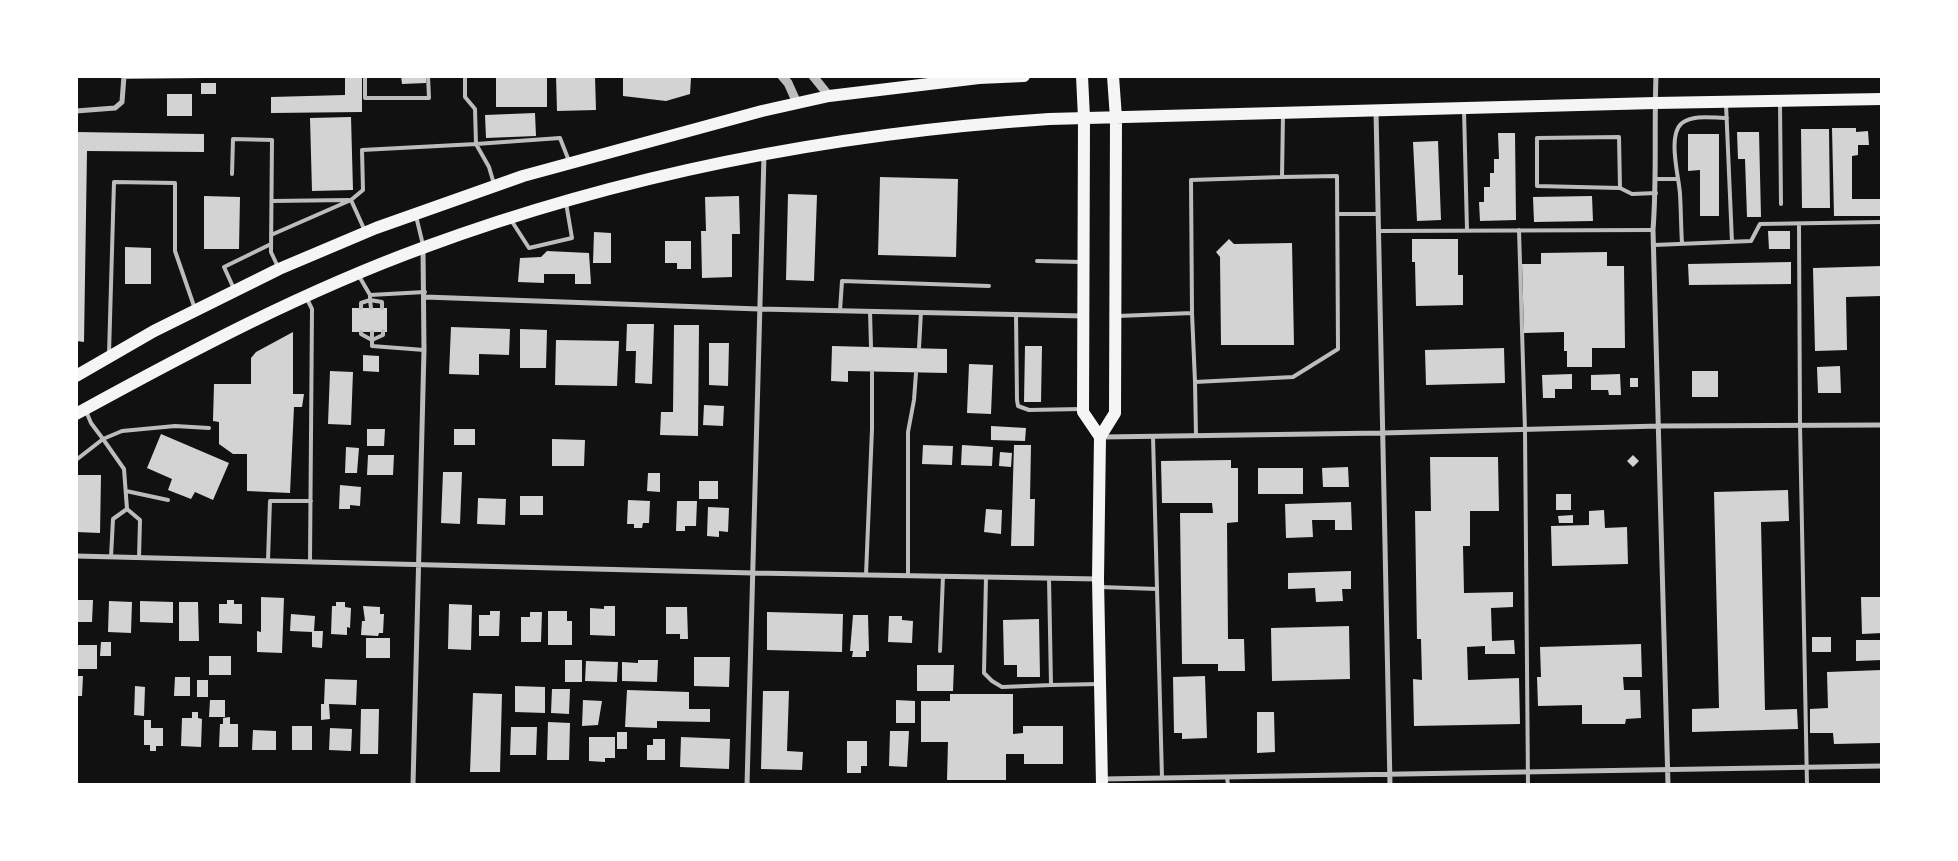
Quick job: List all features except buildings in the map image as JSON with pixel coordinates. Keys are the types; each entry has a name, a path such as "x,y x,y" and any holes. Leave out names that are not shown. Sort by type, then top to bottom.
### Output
{"main road":[{"path":"76,376 196,310 279,269 415,214 494,186 570,162 829,96 982,77 1024,76"},
{"path":"1082,76 1084,118 1083,412 1100,437"},
{"path":"1102,782 1098,583 1100,437 1115,413 1116,118 1113,76"},
{"path":"81,412 220,337 358,274 423,248 566,200 654,177 764,153 844,140 994,122 1655,103 1882,99"}],"street":[{"path":"782,76 788,83 797,103"},
{"path":"813,76 829,96"},
{"path":"1656,76 1657,179 1653,230 1660,426 1668,785"},
{"path":"76,111 115,108 122,102 124,77"},
{"path":"1376,111 1390,785"},
{"path":"747,785 764,153"},
{"path":"413,785 424,350 425,294 423,248"},
{"path":"425,294 759,309 1084,316"},
{"path":"1100,437 1382,433 1660,426 1882,425"},
{"path":"76,556 420,563 753,573 1049,578 1098,583"},
{"path":"1102,782 1154,778 1882,766"}],"lane":[{"path":"124,77 205,76"},
{"path":"365,76 365,98 429,98 428,76"},
{"path":"465,76 466,97 475,109 476,144 489,167 494,186"},
{"path":"1780,101 1781,204"},
{"path":"1726,102 1732,242"},
{"path":"1464,108 1467,230"},
{"path":"1282,177 1283,113"},
{"path":"1682,244 1680,191 1674,146 1676,134 1680,124 1691,118 1727,118"},
{"path":"1620,188 1619,137 1538,138 1537,186 1620,188 1632,194 1656,193"},
{"path":"271,235 351,200 363,190 362,150 560,138 570,162"},
{"path":"232,174 234,139 272,140 271,252 279,269"},
{"path":"1195,382 1293,377 1338,349 1338,176 1191,180 1192,313 1196,436"},
{"path":"1657,179 1677,179"},
{"path":"109,357 114,182 176,183 175,251 196,310"},
{"path":"272,201 351,200"},
{"path":"351,200 366,233"},
{"path":"509,218 529,248 572,238 566,200"},
{"path":"415,214 423,248"},
{"path":"1338,214 1378,214"},
{"path":"1654,245 1751,241 1760,224 1882,222"},
{"path":"1799,224 1800,425 1807,785"},
{"path":"1519,230 1525,430 1528,785"},
{"path":"1378,231 1653,230"},
{"path":"236,291 224,267 271,244"},
{"path":"1037,261 1084,262"},
{"path":"358,274 370,297 371,308"},
{"path":"840,311 842,281 989,286"},
{"path":"361,308 361,303 370,297 425,294"},
{"path":"306,297 312,309 310,561"},
{"path":"370,297 382,302 382,308"},
{"path":"870,311 871,347"},
{"path":"919,348 921,312"},
{"path":"1116,316 1192,313"},
{"path":"1016,314 1018,406 1029,410 1084,408"},
{"path":"361,332 361,334 372,340"},
{"path":"372,332 372,346 424,350"},
{"path":"372,340 383,335 383,332"},
{"path":"866,575 872,429 872,372"},
{"path":"908,575 908,432 914,400 916,373"},
{"path":"81,412 124,469 127,509 140,520 139,558"},
{"path":"76,460 103,439 122,431 175,426 209,428"},
{"path":"1153,436 1162,778"},
{"path":"126,491 168,500"},
{"path":"268,560 270,501 311,501"},
{"path":"111,557 113,519 127,509"},
{"path":"940,651 943,576"},
{"path":"986,577 984,673 992,681 1002,686 1100,684"},
{"path":"1049,578 1051,685"},
{"path":"1098,583 1157,589"},
{"path":"1227,777 1228,785"},
{"path":"1154,778 1154,785"}]}
